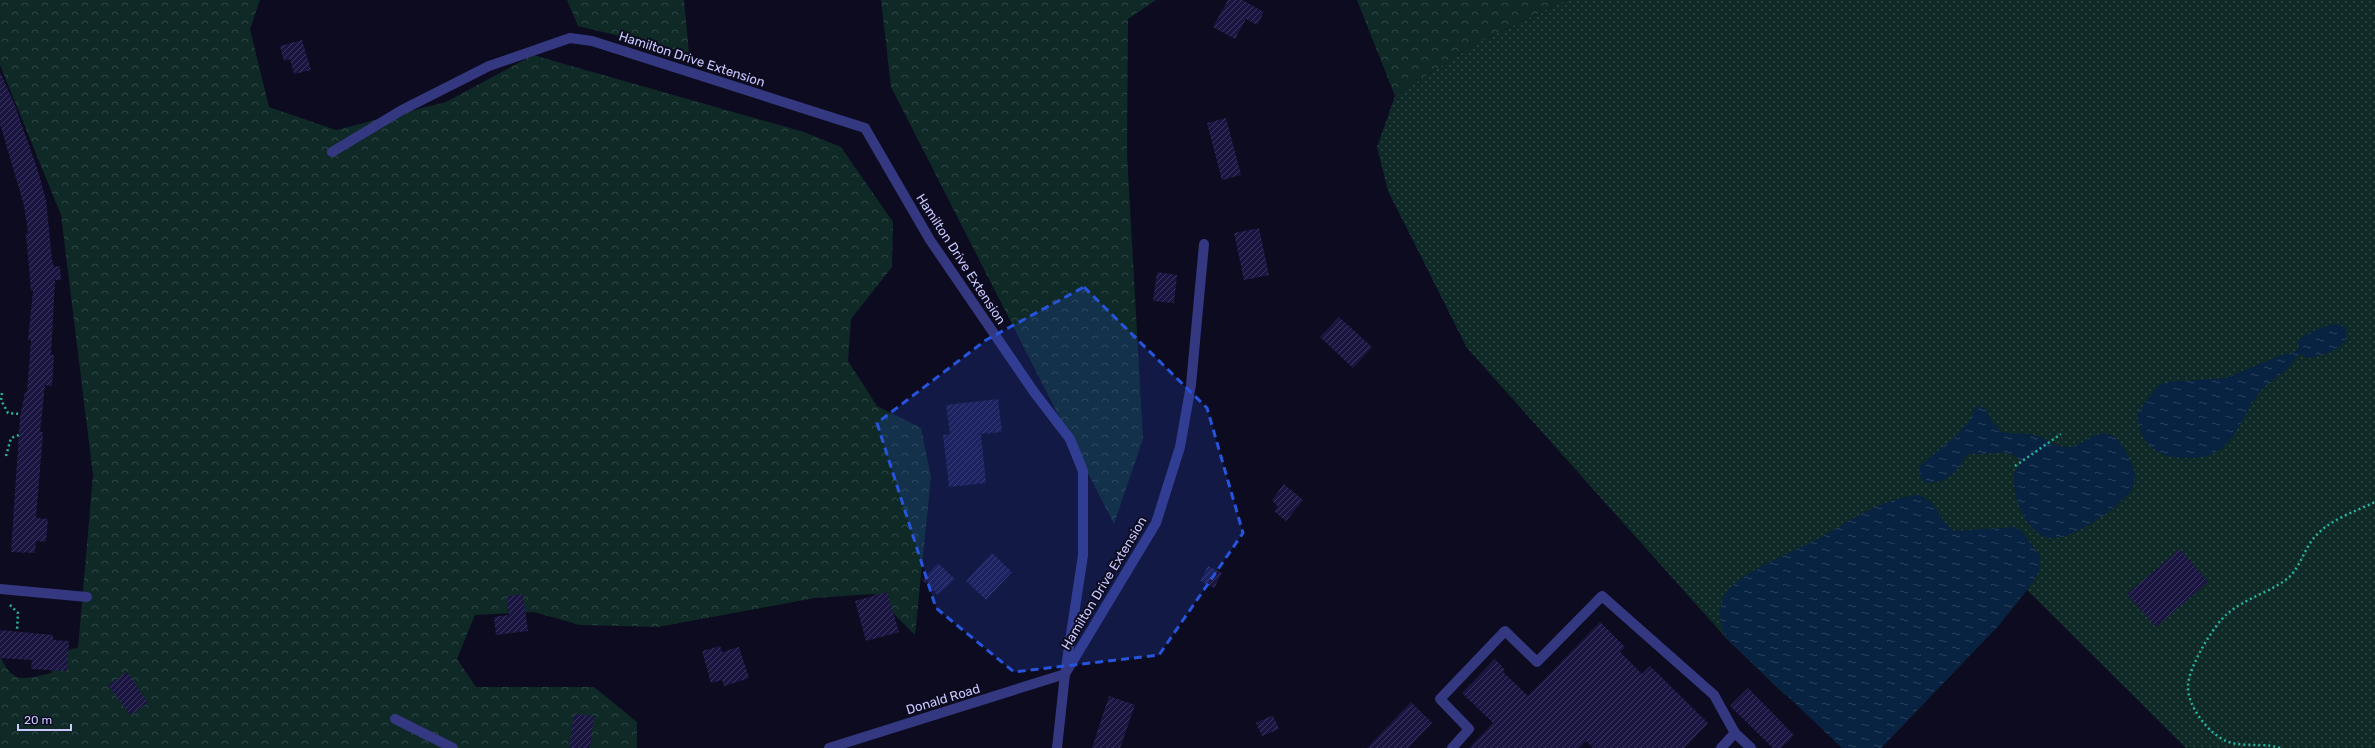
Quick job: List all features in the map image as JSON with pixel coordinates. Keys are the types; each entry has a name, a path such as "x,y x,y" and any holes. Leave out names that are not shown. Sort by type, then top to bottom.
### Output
{"street":[{"name":"Hamilton Drive Extension","path":"332,152 402,110 489,66 570,38 592,41 865,128 930,240 1034,392 1070,439 1083,471 1083,555 1065,674 1057,748"},
{"name":"Hamilton Drive Extension","path":"1065,674 1156,523 1180,447 1191,385 1204,244"},
{"path":"0,588 87,596"},
{"path":"1452,748 1469,730 1440,699 1505,632 1537,662 1602,596 1714,695 1735,733 1751,748"},
{"name":"Donald Road","path":"829,748 1065,674"},
{"path":"395,719 453,748"},
{"path":"1721,748 1735,733"}],"path":[{"path":"2,393 1,400 8,413 20,414"},
{"path":"2015,466 2060,434"},
{"path":"6,456 11,438 19,435"},
{"path":"2280,748 2235,743 2225,740 2214,733 2203,721 2189,695 2188,685 2193,671 2216,625 2228,613 2278,585 2294,573 2313,540 2323,528 2375,502"},
{"path":"4,604 12,605 18,613 17,631"}],"highlighted area":[{"path":"1084,287 1207,408 1243,533 1159,655 1014,672 936,608 877,423 986,340"}],"green space":[{"path":"0,0 260,0 250,29 269,107 336,130 446,102 533,55 804,132 841,147 893,222 892,267 851,319 848,361 877,406 921,428 931,477 915,635 874,594 815,598 658,627 580,625 534,612 475,615 457,659 476,687 594,687 637,722 637,748 0,748 0,656 10,672 20,678 26,678 51,673 58,659 64,653 68,650 78,648 93,475 61,215 0,65"},
{"path":"567,0 684,0 689,53 578,26"},
{"path":"881,0 1156,0 1128,19 1127,154 1143,439 1114,524 891,87"},
{"path":"1357,0 1566,0 1477,43 1395,96"},
{"path":"1566,0 2375,0 2375,748 2186,748 2027,590 1999,625 1881,748 1784,694 1726,638 1467,348 1388,191 1377,147 1395,96 1477,43"}],"water":[{"path":"2337,324 2346,328 2347,334 2344,343 2336,349 2313,358 2307,358 2300,354 2294,359 2289,367 2266,385 2259,393 2231,439 2214,453 2203,457 2189,458 2168,456 2156,450 2146,442 2143,437 2139,426 2138,412 2158,386 2167,382 2226,378 2284,354 2291,354 2299,348 2298,341 2307,334 2327,326"},
{"path":"1976,406 1986,409 1991,420 2001,432 2039,436 2061,446 2071,447 2096,435 2111,435 2122,445 2132,465 2135,475 2133,487 2129,494 2121,502 2100,518 2076,532 2057,538 2047,537 2038,533 2030,526 2024,517 2019,506 2014,484 2014,475 2021,462 2014,455 2009,453 1969,454 1965,457 1957,470 1944,480 1934,482 1923,481 1919,475 1920,466 1956,436 1970,420"},
{"path":"1918,495 1930,501 1949,527 1955,531 2015,527 2022,531 2040,556 2039,572 2027,590 1999,625 1881,748 1842,748 1726,638 1720,619 1722,601 1729,589 1736,582 1781,556 1814,541 1876,507 1903,497"}],"building":[{"path":"1228,0 1242,0 1264,12 1257,25 1246,19 1235,39 1213,27"},
{"path":"302,40 311,70 294,74 290,59 284,61 280,46"},
{"path":"0,72 14,103 38,171 46,200 52,260 54,267 60,266 61,280 55,280 51,355 54,355 52,386 45,385 40,432 43,432 36,518 48,519 46,542 36,541 35,553 11,552 20,418 25,392 27,392 31,340 28,340 33,291 31,291 26,234 28,233 24,205 0,124"},
{"path":"1226,118 1241,175 1222,180 1207,123"},
{"path":"1259,228 1269,275 1244,280 1234,233"},
{"path":"1157,272 1177,275 1174,303 1153,301"},
{"path":"1339,317 1372,347 1353,368 1320,337"},
{"path":"998,399 1002,432 981,434 986,483 949,487 943,435 950,434 946,405"},
{"path":"1284,484 1303,500 1286,521 1274,511 1278,507 1272,500"},
{"path":"2180,549 2208,582 2156,627 2127,594"},
{"path":"992,553 1012,572 986,600 966,581"},
{"path":"938,563 955,579 938,595 922,580"},
{"path":"1208,566 1222,573 1214,588 1200,581"},
{"path":"887,592 899,632 866,641 855,601"},
{"path":"523,594 528,631 496,635 494,617 509,615 507,596"},
{"path":"1600,622 1625,647 1620,652 1642,674 1650,666 1708,723 1684,748 1593,748 1586,741 1579,748 1469,748 1493,723 1462,693 1495,659 1505,670 1503,672 1528,696"},
{"path":"0,630 53,635 53,640 69,641 67,671 31,669 32,660 0,658"},
{"path":"720,646 722,652 739,647 749,678 724,686 722,680 711,683 702,651"},
{"path":"127,672 148,703 130,715 108,685"},
{"path":"1748,688 1794,735 1781,748 1773,748 1730,706"},
{"path":"1109,696 1135,705 1120,748 1092,748"},
{"path":"1411,702 1432,723 1408,748 1367,748"},
{"path":"574,714 594,716 590,748 569,748"},
{"path":"1273,715 1279,729 1262,736 1256,723"}]}
